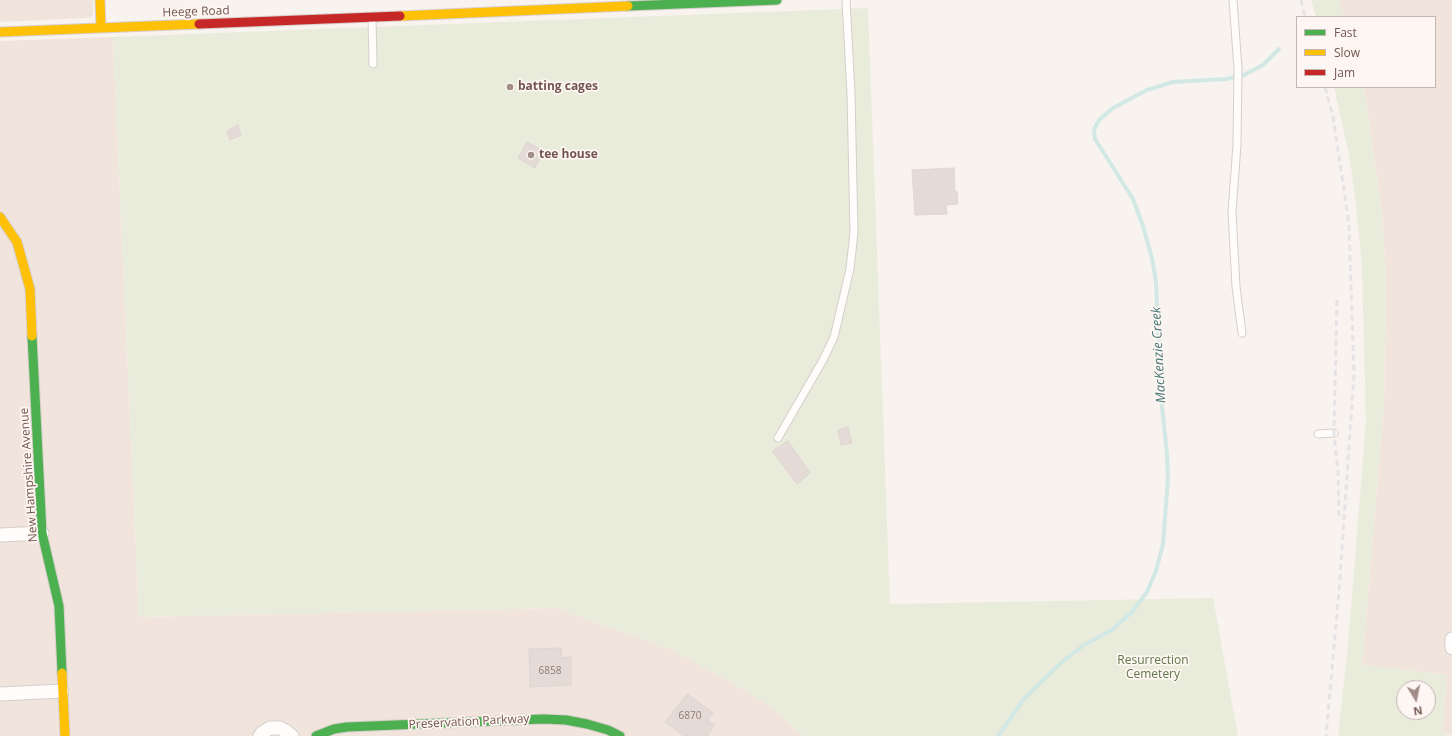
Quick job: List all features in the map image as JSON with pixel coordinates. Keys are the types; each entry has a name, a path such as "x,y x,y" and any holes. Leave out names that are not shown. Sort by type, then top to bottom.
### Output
{"street":[{"path":"100,0 101,28"},
{"name":"Heege Road","path":"0,32 372,17 603,4 777,0"},
{"name":"New Hampshire Avenue","path":"0,217 18,242 30,289 42,533 59,606 65,736"},
{"path":"0,535 42,533"},
{"path":"0,694 62,691"},
{"name":"Preservation Parkway","path":"316,736 334,730 347,728 542,719 566,720 587,724 608,730 620,736"},
{"path":"260,736 270,728 280,728 292,736"}],"lane":[{"path":"778,438 823,360 834,337 850,268 854,224 851,94 846,0"},
{"path":"1233,0 1238,83 1237,146 1232,212 1236,287 1242,333"},
{"path":"372,17 374,64"},
{"path":"1318,434 1334,432"}],"shaded area":[{"path":"0,0 93,0 93,16 88,18 0,22"},
{"path":"1338,0 1452,0 1452,735 1442,734 1447,675 1362,665 1384,404 1386,278 1382,214 1364,88 1436,88 1436,16 1344,16"},
{"path":"113,37 139,617 557,608 672,650 726,679 772,707 803,736 0,736 0,41"}],"green space":[{"path":"1311,0 1338,0 1344,16 1316,16"},
{"name":"Resurrection Cemetery","path":"868,8 890,604 1213,598 1238,736 803,736 772,707 726,679 672,650 557,608 139,617 113,37"},
{"path":"1334,88 1364,88 1382,214 1386,278 1384,404 1362,665 1447,675 1442,734 1452,736 1338,736 1348,645 1366,421 1362,268 1356,204 1349,154"}],"building":[{"path":"238,125 241,135 230,140 227,131"},
{"name":"tee house","path":"527,142 544,151 535,168 518,158"},
{"path":"954,168 955,192 957,191 958,204 946,205 947,214 915,215 912,170"},
{"path":"848,427 852,443 841,445 838,430"},
{"path":"788,441 810,473 797,484 772,451"},
{"path":"561,648 562,658 571,657 571,685 530,687 529,649"},
{"path":"687,694 713,713 707,720 715,725 707,736 684,736 665,722"}],"waterway":[{"name":"MacKenzie Creek","path":"998,736 1024,699 1062,662 1084,645 1112,630 1132,612 1147,592 1156,571 1163,544 1168,478 1161,397 1156,282 1152,258 1143,226 1133,199 1095,139 1094,130 1099,120 1113,108 1147,90 1173,82 1226,79 1244,75 1263,65 1279,49"}],"railway":[{"path":"1301,0 1305,16"},
{"path":"1325,88 1333,116 1349,225 1354,375 1339,591 1326,736"},
{"path":"1337,300 1334,433 1338,472 1339,519"}],"traffic: fast":[{"path":"628,6 777,0"},
{"path":"32,336 42,533 59,606 62,673"},
{"path":"316,736 334,729 347,727 543,719 566,720 587,724 608,730 620,736"}],"traffic: slow":[{"path":"100,0 101,28"},
{"path":"400,16 628,6"},
{"path":"0,32 199,24"},
{"path":"0,217 17,242 30,289 32,336"},
{"path":"62,673 65,736"}],"traffic: jam":[{"path":"199,24 400,16"}],"place":[{"name":"batting cages","path":"510,87"},
{"name":"tee house","path":"531,155"}]}
